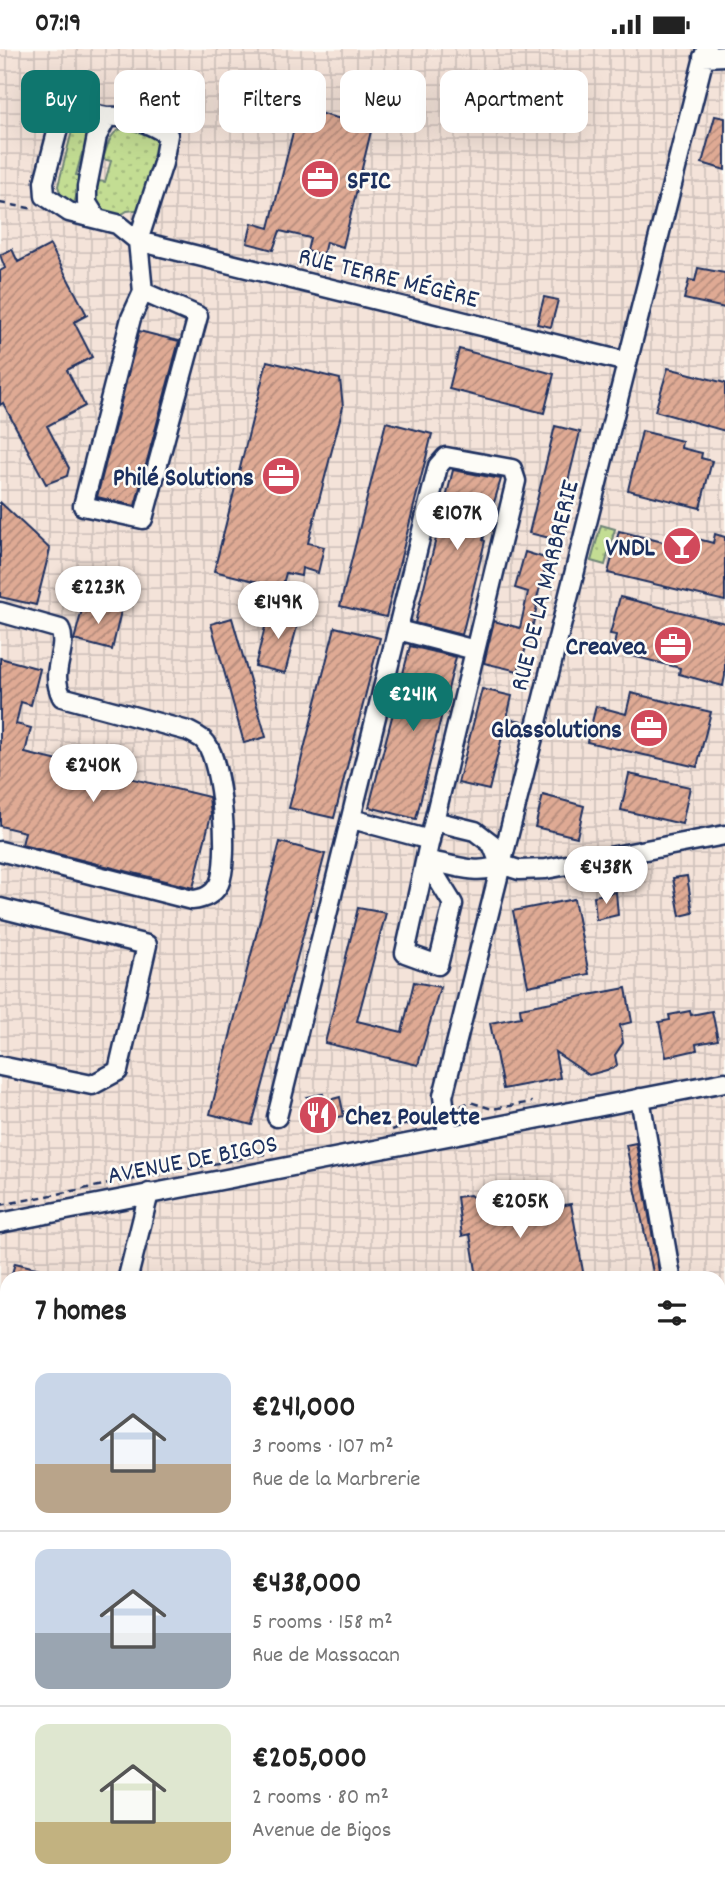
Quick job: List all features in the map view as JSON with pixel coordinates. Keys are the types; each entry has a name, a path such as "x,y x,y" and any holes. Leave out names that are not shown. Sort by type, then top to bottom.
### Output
{"street":[{"path":"704,53 725,56"},
{"name":"RUE DE LA MARBRERIE","path":"448,1135 443,1096 704,53"},
{"name":"RUE TERRE MÉGÈRE","path":"107,117 74,110 59,125 44,181 45,196 69,212 117,224 138,241 626,362"},
{"path":"97,219 87,203 87,187 97,136 107,117 124,116 153,126 168,135 163,163 138,241 143,292 131,318 83,506 143,519 198,316 143,292"},
{"path":"278,1117 438,466 446,457 512,469 516,481 434,821 405,953 438,965 453,904 426,860"},
{"path":"0,611 60,629 63,636 56,677 62,697 188,731 205,741 211,753 224,816 222,875 218,886 202,899 192,900 0,851"},
{"path":"398,630 475,650"},
{"path":"352,818 430,840"},
{"path":"434,821 475,831 492,844 500,864"},
{"path":"500,864 519,870 546,869 725,835"},
{"path":"426,860 492,870 500,864"},
{"path":"0,908 147,945 118,1071 92,1085 0,1066"},
{"name":"AVENUE DE BIGOS","path":"0,1223 725,1082"},
{"path":"640,1098 670,1271"},
{"path":"130,1271 149,1193"}],"path":[{"path":"387,1131 470,1102 492,1109 533,1102"},
{"path":"0,1205 268,1153"}],"shaded area":[{"path":"0,49 725,49 725,1271 0,1271"}],"green space":[{"path":"71,133 91,133 87,154 82,153 76,175 82,177 73,207 62,199 58,186"},
{"path":"151,133 161,142 143,209 127,211 113,220 99,208 96,195 98,181 105,182 111,161 103,159 114,134"},
{"path":"601,525 615,529 605,565 591,561"}],"building":[{"name":"SFIC","path":"326,115 340,119 340,133 371,133 343,247 326,242 323,255 307,251 310,238 280,231 273,250 247,243 252,223 269,228 293,133 326,133"},
{"path":"715,116 725,118 725,170 702,163"},
{"path":"50,245 87,315 74,322 92,357 67,370 85,406 47,426 69,468 67,476 46,484 3,403 0,405 0,271 5,268 0,255 12,249 18,262"},
{"path":"698,268 725,273 725,308 684,299 689,280 695,281"},
{"path":"544,297 558,300 551,327 537,324"},
{"path":"139,331 179,341 135,506 97,497"},
{"path":"459,349 554,374 544,413 449,389"},
{"name":"Philé Solutions","path":"267,361 340,379 343,407 308,543 324,547 318,573 302,568 301,576 286,573 282,588 214,571"},
{"path":"668,368 725,383 725,431 655,411"},
{"path":"386,422 432,434 386,617 340,606"},
{"path":"555,426 580,432 554,539 529,533"},
{"path":"642,431 682,441 681,448 702,453 701,458 712,461 700,508 628,490"},
{"path":"453,470 501,479 483,540 485,541 462,635 415,623"},
{"path":"0,502 50,549 36,605 0,597"},
{"path":"619,531 675,545 679,534 713,543 715,534 725,537 725,601 608,573"},
{"path":"525,552 548,559 535,605 537,606 531,633 518,671 484,663 494,621 520,628 528,592 515,588"},
{"name":"Creavea","path":"620,597 725,623 723,686 679,674 680,668 613,651 616,635 610,634"},
{"path":"84,602 121,611 112,650 74,640"},
{"path":"270,608 300,615 285,673 255,666"},
{"path":"232,618 266,737 244,743 211,624"},
{"path":"335,627 380,638 334,818 289,808"},
{"path":"410,646 456,657 416,819 369,807"},
{"path":"0,658 40,669 31,705 21,702 16,724 31,728 25,753 209,797 211,815 193,888 22,845 25,832 0,826"},
{"path":"482,689 512,696 507,718 522,721 519,733 504,729 489,790 458,783"},
{"name":"Glassolutions","path":"631,693 711,712 697,767 587,742 596,706 626,714"},
{"path":"629,774 690,787 682,824 621,810"},
{"path":"543,795 584,806 577,837 535,827"},
{"path":"280,842 325,854 252,1125 210,1114"},
{"path":"687,876 693,913 680,916 673,878"},
{"path":"616,892 618,915 596,920 594,896"},
{"path":"574,899 589,974 528,986 513,911"},
{"path":"358,908 386,913 357,1021 402,1032 414,982 440,987 418,1065 325,1043"},
{"path":"626,988 632,1022 620,1025 623,1043 615,1055 617,1065 614,1068 589,1075 555,1052 560,1078 503,1089 490,1023 521,1017 520,1008"},
{"path":"690,1011 691,1015 712,1011 718,1040 696,1044 697,1050 666,1057 659,1022 670,1020 669,1015"},
{"path":"323,1094 325,1101 340,1097 344,1116 312,1120 307,1097"},
{"path":"636,1143 659,1271 653,1271 626,1145"},
{"path":"498,1190 502,1216 571,1204 583,1271 476,1271 470,1234 462,1236 457,1197 470,1195 479,1202 486,1192"},
{"path":"15,1263 49,1271 13,1271"}],"place":[{"name":"SFIC","path":"320,179"},
{"name":"Philé Solutions","path":"281,476"},
{"name":"VNDL","path":"682,546"},
{"name":"Creavea","path":"673,645"},
{"name":"Glassolutions","path":"649,728"},
{"name":"Chez Poulette","path":"318,1115"}]}
